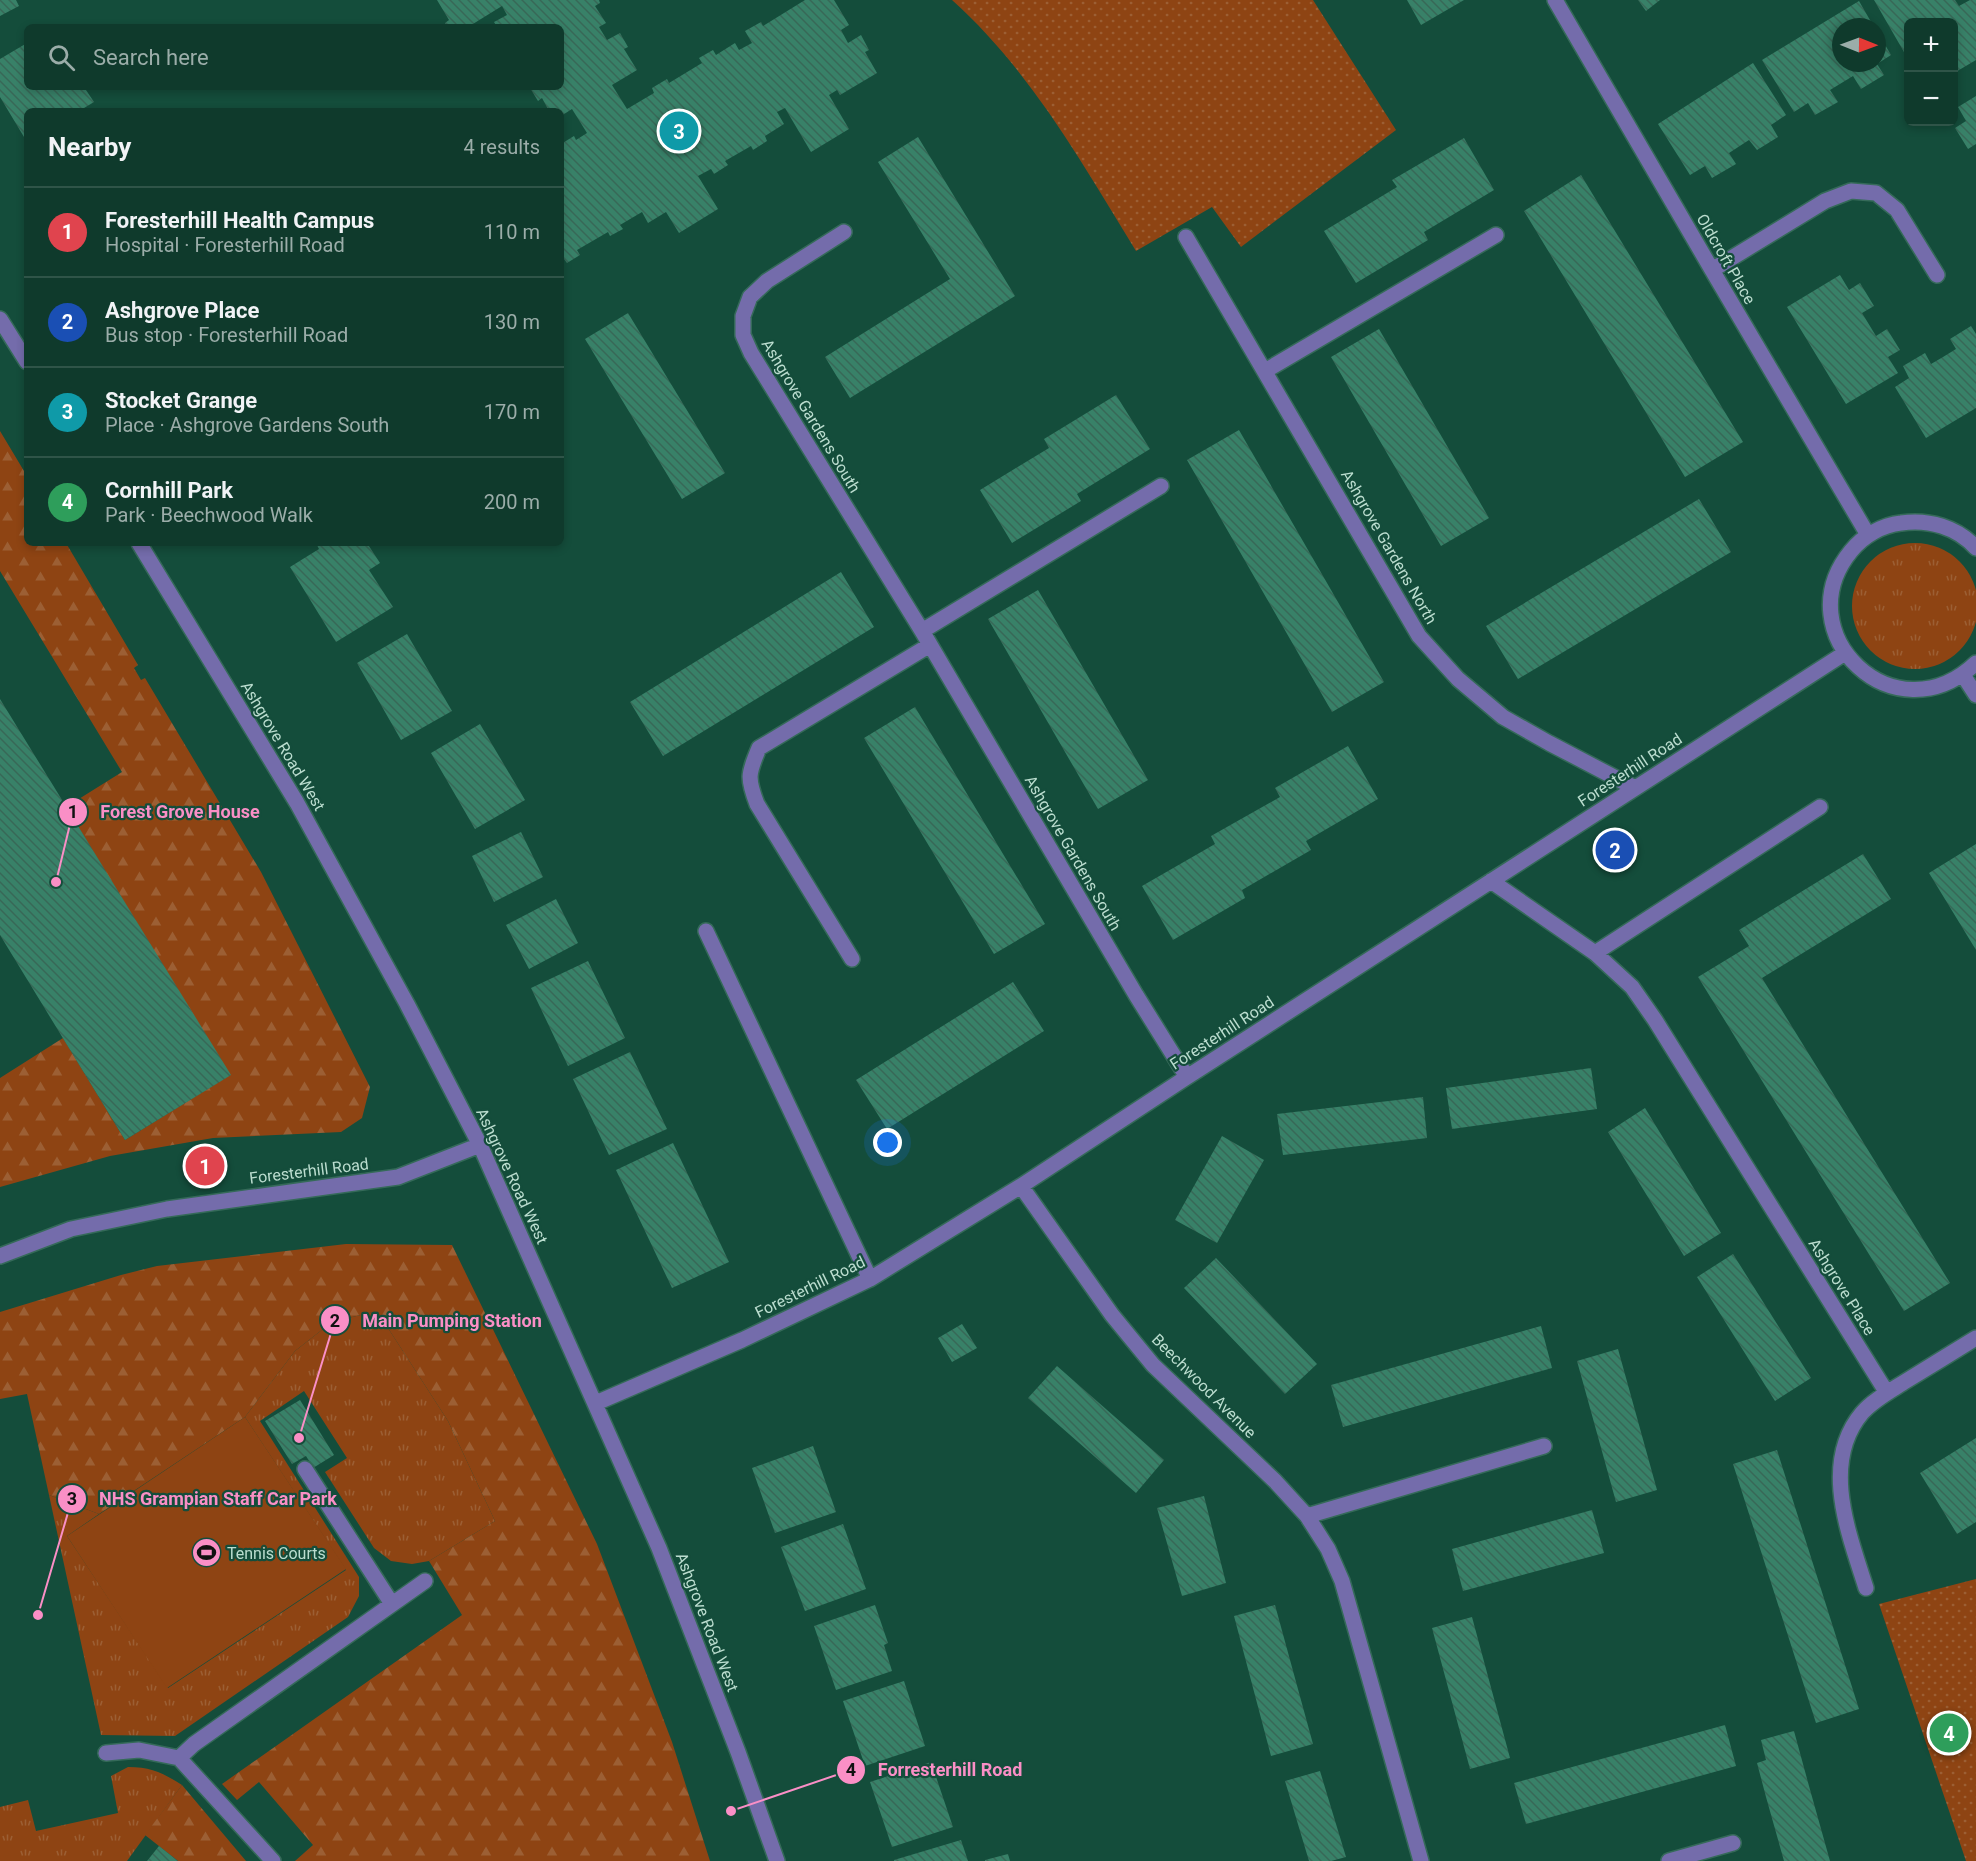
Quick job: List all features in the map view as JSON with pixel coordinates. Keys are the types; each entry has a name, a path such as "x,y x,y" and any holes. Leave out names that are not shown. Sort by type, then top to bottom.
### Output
{"street":[{"name":"Oldcroft Place","path":"1555,0 1868,535"},
{"path":"1712,270 1825,201 1851,192 1876,193 1898,210 1937,275"},
{"name":"Ashgrove Gardens South","path":"844,232 767,281 750,297 743,316 743,335 757,363 922,631 1186,1077"},
{"path":"1265,371 1496,235"},
{"name":"Ashgrove Gardens North","path":"1186,237 1419,636 1458,679 1503,717 1635,788"},
{"path":"0,319 24,357"},
{"path":"922,631 1161,486"},
{"path":"1976,548 1946,527 1930,523 1914,521 1882,528 1868,535 1845,558 1832,589 1831,606 1832,623 1845,653 1856,666 1884,684 1900,689 1933,688 1963,675 1976,663"},
{"name":"Ashgrove Road West","path":"141,546 297,802 407,1004 480,1145 659,1548 738,1752 777,1861"},
{"path":"852,959 757,804 749,782 751,766 759,748 930,645"},
{"name":"Foresterhill Road","path":"596,1403 742,1340 870,1279 1021,1186 1186,1077 1845,653"},
{"path":"1963,675 1976,695"},
{"path":"1595,953 1821,807"},
{"name":"Ashgrove Place","path":"1491,882 1595,953 1632,987 1655,1020 1887,1393"},
{"path":"706,931 870,1279"},
{"name":"Foresterhill Road","path":"0,1256 71,1229 146,1213 398,1177 480,1145"},
{"name":"Beechwood Avenue","path":"1021,1186 1112,1315 1153,1365 1275,1481 1307,1516 1328,1549 1342,1581 1421,1861"},
{"path":"1866,1588 1847,1527 1839,1479 1846,1438 1862,1413 1887,1393 1976,1338"},
{"path":"1307,1516 1544,1446"},
{"path":"305,1469 392,1604"},
{"path":"179,1758 194,1744 425,1581"},
{"path":"106,1753 140,1750 179,1758 273,1861"},
{"path":"1669,1861 1733,1843"}],"green space":[{"path":"952,0 1313,0 1396,130 1241,247 1212,207 1136,251 1075,151 1030,87 980,27"},
{"path":"0,431 24,471 24,546 68,546 138,665 134,668 141,680 145,678 261,872 370,1087 362,1118 341,1132 213,1138 110,1156 0,1187 0,1078 63,1038 125,1140 230,1075 66,807 122,772 0,571"},
{"path":"1915,543 1939,548 1959,562 1973,582 1977,594 1977,618 1973,630 1959,650 1939,664 1915,669 1891,664 1871,650 1857,630 1852,606 1857,582 1871,562 1891,548"},
{"path":"346,1244 452,1245 597,1544 672,1742 710,1861 295,1861 313,1845 259,1782 237,1800 222,1784 462,1615 429,1561 495,1521 448,1421 377,1311 332,1322 295,1351 245,1417 99,1514 49,1495 27,1394 0,1399 0,1312 157,1266"},
{"path":"377,1311 448,1421 495,1521 429,1561 412,1564 391,1561 374,1548 325,1472 347,1458 304,1391 260,1421 359,1577 359,1596 348,1617 175,1736 101,1735 49,1495 99,1514 67,1536 168,1688 346,1570 245,1417 295,1351 332,1322"},
{"name":"Tennis Courts","path":"245,1417 346,1569 167,1688 67,1536"},
{"path":"1976,1579 1976,1861 1966,1861 1879,1604"},
{"path":"128,1767 156,1772 182,1785 127,1861 0,1861 0,1807 28,1800 36,1831 118,1813 111,1776"},
{"path":"182,1785 246,1861 178,1861 145,1835"}],"building":[{"path":"0,0 16,0 19,6 0,16"},
{"path":"437,0 599,0 600,3 595,6 606,23 599,27 607,40 620,33 628,47 624,49 637,70 612,85 627,109 654,93 652,88 667,79 669,83 702,63 699,58 713,50 716,55 735,43 739,50 752,43 745,31 761,22 763,26 805,0 834,0 849,25 841,30 848,43 861,35 869,50 865,52 877,73 840,95 837,90 829,95 849,129 811,152 785,108 777,112 784,124 765,136 767,141 753,150 751,146 725,161 728,165 714,174 711,169 698,176 718,209 679,233 666,212 648,223 642,212 620,225 623,229 610,236 608,232 577,250 580,255 567,263 564,259 564,142 574,136 576,140 587,133 572,109 564,114 564,108 547,108 542,98 538,101 531,90 564,90 564,24 495,24 494,22 507,15 502,6 473,24 446,24 449,20"},
{"path":"1407,0 1464,0 1421,25"},
{"path":"1638,0 1660,0 1646,11"},
{"path":"1874,0 1955,0 1959,6 1970,0 1976,0 1976,60 1958,71 1958,18 1904,18 1904,52"},
{"path":"1859,1 1869,18 1832,18 1832,72 1882,72 1884,75 1861,89 1853,76 1830,90 1838,102 1815,115 1808,103 1794,112 1762,60"},
{"path":"24,45 24,90 86,90 94,102 84,108 24,108 24,137 0,97 0,59"},
{"path":"1886,46 1891,55 1886,58"},
{"path":"1753,63 1786,115 1771,125 1778,137 1757,150 1749,140 1729,153 1736,164 1712,178 1705,166 1690,175 1658,124"},
{"path":"1976,96 1976,144 1968,149 1955,128 1966,121 1958,107"},
{"path":"918,137 1015,296 850,398 825,357 950,279 878,162"},
{"path":"1464,138 1494,190 1424,232 1428,240 1356,283 1324,231 1397,187 1392,180"},
{"path":"1581,175 1743,442 1685,477 1524,211"},
{"path":"1840,275 1849,290 1860,283 1874,306 1862,313 1876,336 1887,329 1900,350 1888,357 1898,373 1846,404 1787,307"},
{"path":"628,313 725,473 682,499 585,339"},
{"path":"1971,326 1976,334 1976,408 1926,438 1895,387 1909,378 1903,366 1925,353 1931,364 1943,357 1956,349 1950,339"},
{"path":"1379,329 1489,518 1441,546 1331,357"},
{"path":"1116,395 1150,449 1077,494 1081,501 1012,543 980,490 1049,448 1044,439"},
{"path":"1239,430 1384,682 1332,712 1187,460"},
{"path":"1699,499 1731,552 1518,679 1486,626"},
{"path":"318,546 369,546 380,563 369,570 393,607 336,642 290,567 319,549"},
{"path":"841,572 874,627 663,756 630,702"},
{"path":"1038,590 1148,780 1098,809 988,619"},
{"path":"407,634 452,711 401,740 357,663"},
{"path":"0,699 231,1075 125,1140 0,935"},
{"path":"915,707 1045,924 994,954 864,738"},
{"path":"480,724 525,800 475,829 431,753"},
{"path":"1348,746 1378,799 1306,841 1311,850 1242,890 1245,898 1173,940 1142,886 1215,844 1211,836 1280,797 1275,788"},
{"path":"521,832 543,877 494,902 472,856"},
{"path":"1976,844 1976,950 1929,873"},
{"path":"1863,854 1891,899 1762,978 1950,1283 1904,1311 1698,977 1749,946 1739,930"},
{"path":"556,899 578,943 529,969 506,925"},
{"path":"588,961 625,1038 568,1066 531,988"},
{"path":"1013,982 1044,1031 887,1129 856,1080"},
{"path":"630,1052 667,1129 609,1155 573,1079"},
{"path":"1591,1068 1597,1109 1452,1129 1446,1088"},
{"path":"1423,1097 1427,1138 1283,1155 1277,1114"},
{"path":"1645,1108 1721,1233 1684,1256 1608,1132"},
{"path":"1222,1136 1264,1160 1217,1243 1175,1220"},
{"path":"673,1143 729,1262 672,1288 616,1170"},
{"path":"1733,1254 1811,1378 1775,1401 1697,1277"},
{"path":"1216,1258 1317,1364 1285,1394 1184,1288"},
{"path":"962,1324 977,1348 952,1362 938,1338"},
{"path":"1541,1326 1552,1368 1343,1427 1331,1385"},
{"path":"1618,1349 1657,1490 1616,1502 1577,1361"},
{"path":"1057,1366 1164,1460 1136,1493 1028,1398"},
{"path":"300,1400 334,1455 313,1468 306,1456 292,1464 265,1421"},
{"path":"1976,1438 1976,1522 1957,1534 1920,1473"},
{"path":"813,1446 836,1512 775,1533 752,1468"},
{"path":"1777,1450 1859,1709 1816,1723 1733,1464"},
{"path":"1204,1496 1226,1583 1182,1596 1157,1508"},
{"path":"1592,1510 1604,1553 1463,1591 1452,1549"},
{"path":"843,1524 866,1589 805,1611 781,1547"},
{"path":"875,1605 888,1643 884,1645 892,1671 836,1690 814,1626"},
{"path":"1275,1605 1313,1744 1271,1756 1234,1616"},
{"path":"1472,1617 1510,1758 1470,1769 1432,1628"},
{"path":"904,1681 925,1746 865,1766 843,1701"},
{"path":"1725,1725 1736,1766 1526,1824 1514,1783"},
{"path":"1794,1731 1830,1861 1784,1861 1766,1797 1757,1763 1766,1760 1761,1740"},
{"path":"931,1762 953,1827 892,1847 870,1782"},
{"path":"1320,1771 1346,1857 1331,1861 1309,1861 1285,1781"},
{"path":"961,1840 968,1861 894,1861 894,1860"},
{"path":"159,1846 178,1861 147,1861"},
{"path":"1008,1854 1010,1861 985,1861 985,1860"}],"place":[{"name":"Stocket Grange","path":"679,131"},
{"name":"Ashgrove Place","path":"1615,850"},
{"name":"Forest Grove House","path":"56,882"},
{"name":"Foresterhill Health Campus","path":"205,1166"},
{"name":"Main Pumping Station","path":"299,1438"},
{"name":"Tennis Courts","path":"206,1553"},
{"name":"NHS Grampian Staff Car Park","path":"38,1615"},
{"name":"Cornhill Park","path":"1949,1733"},
{"name":"Forresterhill Road","path":"731,1811"}]}
